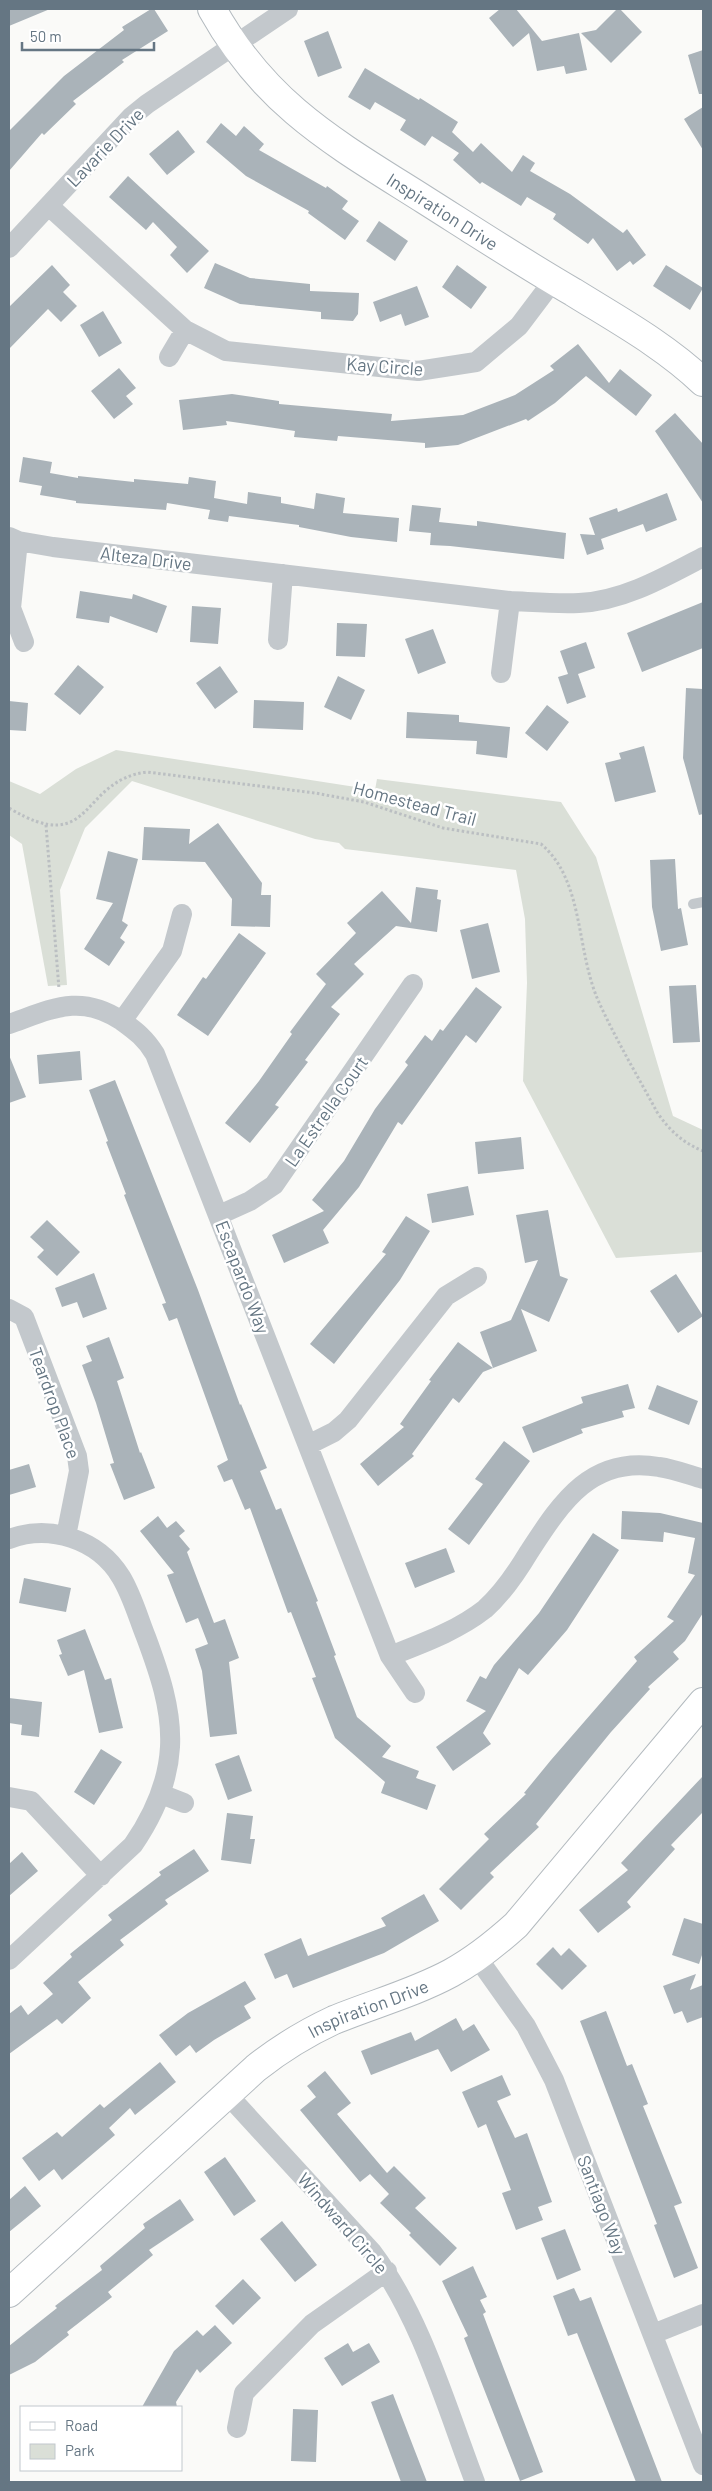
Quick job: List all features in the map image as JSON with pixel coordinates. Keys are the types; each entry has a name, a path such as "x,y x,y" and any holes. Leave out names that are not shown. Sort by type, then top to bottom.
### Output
{"street":[{"name":"Inspiration Drive","path":"212,9 235,46 266,86 318,132 554,281 649,338 684,364 703,382"},
{"name":"Lavarie Drive","path":"9,248 131,117 147,104 288,9"},
{"name":"Kay Circle","path":"49,206 185,330 226,350 418,371 476,362 519,326 554,281"},
{"path":"170,357 185,330"},
{"path":"13,539 10,608 24,642"},
{"name":"Alteza Drive","path":"13,539 510,601 579,603 601,600 646,586 703,557"},
{"path":"278,640 283,574"},
{"path":"501,673 510,601"},
{"path":"122,1022 172,951 182,914"},
{"name":"La Estrella Court","path":"219,1215 250,1201 274,1185 413,984"},
{"name":"Escapardo Way","path":"9,1024 61,1006 92,1006 108,1012 147,1042 154,1054 219,1215 390,1656 415,1693"},
{"path":"308,1445 334,1432 348,1420 446,1296 477,1277"},
{"name":"Teardrop Place","path":"9,1309 24,1317 77,1456 79,1471 66,1536"},
{"path":"390,1656 450,1631 485,1608 513,1577 562,1502 596,1476 615,1468 637,1465 659,1467 703,1479"},
{"path":"9,1539 34,1532 66,1536 98,1552 121,1577 157,1665 169,1721 170,1747 161,1794 143,1830 132,1845 9,1960"},
{"name":"Inspiration Drive","path":"9,2293 227,2094 276,2053 320,2027 434,1981 477,1957 516,1925 703,1702"},
{"path":"161,1794 184,1803"},
{"path":"9,1797 32,1801 101,1876"},
{"name":"Santiago Way","path":"477,1957 526,2026 544,2059 703,2465"},
{"name":"Windward Circle","path":"227,2094 372,2252 387,2271 415,2325 475,2482"},
{"path":"237,2428 244,2393 312,2324 387,2271"},
{"path":"653,2334 703,2314"}],"path":[{"name":"Homestead Trail","path":"46,826 58,826 73,820 86,812 119,779 130,774 146,772 315,793 364,802 442,828 540,844 552,854 568,880 582,948 598,1000 652,1103 668,1128 681,1139 703,1150"},
{"path":"9,808 30,820 46,826 61,1006"}],"green space":[{"path":"116,750 375,790 377,779 561,802 596,857 673,1116 703,1130 703,1252 616,1258 523,1081 527,983 525,919 516,870 345,849 339,843 315,839 132,781 85,828 60,890 67,985 48,986 22,844 9,835 9,781 40,794 76,769"}],"building":[{"path":"9,9 50,9 9,26"},
{"path":"154,9 168,31 122,60 124,62 73,101 76,104 44,135 42,133 9,171 9,131 64,76 124,30 122,27"},
{"path":"500,9 516,9 542,41 579,33 587,70 566,74 564,66 537,71 529,33 513,47 489,18"},
{"path":"617,9 620,9 642,32 611,63 581,33 596,30"},
{"path":"328,31 342,68 318,77 304,41"},
{"path":"703,50 703,94 699,94 688,55"},
{"path":"365,68 419,100 420,98 458,122 452,132 473,152 481,143 512,172 523,155 535,163 530,171 570,194 623,233 627,229 646,255 633,265 630,261 617,271 593,238 588,244 553,219 556,214 527,197 521,206 482,182 480,184 453,160 459,153 432,136 425,146 400,130 406,120 375,102 370,110 348,97"},
{"path":"703,107 703,150 684,119"},
{"path":"221,123 236,136 244,126 264,144 259,150 326,188 327,186 348,201 342,209 359,221 345,240 308,213 309,211 246,176 206,142"},
{"path":"178,130 195,152 167,175 149,154"},
{"path":"128,176 209,251 187,273 170,255 177,247 153,222 146,230 109,197"},
{"path":"379,221 408,241 395,261 366,241"},
{"path":"215,263 250,278 310,284 310,291 359,293 358,314 353,321 321,319 321,312 240,304 204,288"},
{"path":"52,265 70,285 63,292 77,306 61,322 48,309 9,349 9,307"},
{"path":"457,265 487,287 471,309 442,287"},
{"path":"666,265 703,288 690,310 653,286"},
{"path":"417,286 429,317 405,326 401,314 380,322 373,302"},
{"path":"103,311 122,343 99,357 80,325"},
{"path":"578,344 609,383 620,369 652,395 636,416 586,376 555,403 528,421 526,419 458,445 425,448 425,443 338,436 337,441 294,437 295,431 226,421 227,425 183,430 179,400 232,394 279,401 279,404 392,414 391,421 463,415 515,395 554,370 550,366"},
{"path":"119,368 136,388 126,396 133,404 114,419 91,391"},
{"path":"675,413 703,444 703,503 655,431"},
{"path":"23,457 52,462 50,473 78,478 78,476 134,482 134,479 188,484 189,477 216,481 214,498 247,504 248,492 281,497 281,503 314,509 316,493 345,498 343,513 399,518 397,542 351,537 299,527 299,525 229,516 228,522 208,519 210,510 167,503 166,510 76,503 76,501 40,495 42,486 19,482"},
{"path":"667,493 677,520 646,532 643,524 601,539 604,549 587,555 580,534 595,535 589,518 617,508 618,512"},
{"path":"412,505 441,508 439,522 477,526 477,521 566,533 564,559 430,545 431,533 409,531"},
{"path":"80,591 132,599 133,594 167,606 157,633 110,616 109,623 76,618"},
{"path":"703,602 703,648 642,672 627,633"},
{"path":"192,606 221,608 218,644 190,642"},
{"path":"337,623 367,624 365,657 336,656"},
{"path":"433,629 446,663 418,674 405,639"},
{"path":"586,642 595,668 578,674 586,697 567,704 558,677 568,674 560,651"},
{"path":"78,665 104,687 80,715 54,694"},
{"path":"220,666 238,692 215,709 196,683"},
{"path":"338,676 365,690 351,720 324,707"},
{"path":"686,688 703,689 703,814 699,815 683,758"},
{"path":"254,700 304,702 303,730 253,728"},
{"path":"9,701 28,703 26,731 9,730"},
{"path":"547,705 569,722 547,751 525,733"},
{"path":"407,712 459,715 459,722 510,727 507,758 476,754 477,741 406,738"},
{"path":"644,746 656,792 615,802 605,763 621,759 619,753"},
{"path":"218,823 262,883 261,895 271,895 270,927 231,926 232,899 205,862 142,860 144,827 190,829 189,844"},
{"path":"108,851 138,859 122,921 128,925 120,938 125,942 109,966 84,949 113,903 96,899"},
{"path":"675,859 678,909 681,908 688,945 661,951 652,907 650,860"},
{"path":"416,887 438,890 437,899 441,900 437,932 396,926 354,964 364,974 331,1007 340,1014 305,1060 308,1062 275,1105 279,1107 250,1143 225,1123 259,1081 292,1034 290,1032 326,984 316,974 356,933 347,923 382,891 411,923"},
{"path":"488,923 500,972 472,979 460,930"},
{"path":"239,933 266,953 208,1036 177,1015 203,977 206,979"},
{"path":"696,985 700,1042 673,1043 669,986"},
{"path":"476,987 502,1007 476,1043 466,1035 402,1125 398,1122 359,1187 323,1230 329,1243 284,1263 272,1235 324,1211 312,1200 344,1161 375,1109 408,1065 405,1062 425,1035 432,1041 440,1029 443,1031"},
{"path":"80,1051 82,1080 39,1084 37,1055"},
{"path":"9,1055 26,1097 9,1103"},
{"path":"115,1080 198,1290 240,1405 267,1468 260,1471 276,1510 281,1508 318,1601 316,1602 336,1655 334,1656 357,1717 391,1746 382,1757 419,1771 416,1778 436,1785 427,1810 381,1793 385,1782 335,1738 312,1678 316,1677 291,1612 288,1613 250,1508 245,1510 232,1479 224,1482 217,1466 228,1460 177,1318 169,1321 162,1304 166,1303 124,1195 126,1194 89,1090"},
{"path":"521,1137 524,1169 478,1174 475,1142"},
{"path":"468,1186 474,1215 432,1223 427,1194"},
{"path":"548,1210 560,1276 568,1279 549,1322 521,1309 537,1351 493,1368 480,1332 511,1320 538,1260 525,1263 516,1215"},
{"path":"406,1216 430,1231 400,1280 334,1364 310,1344 386,1254 382,1252"},
{"path":"47,1220 80,1252 57,1276 37,1257 44,1250 30,1237"},
{"path":"94,1273 107,1309 83,1318 77,1302 62,1307 55,1288"},
{"path":"676,1274 703,1316 678,1333 650,1291"},
{"path":"109,1337 124,1378 117,1381 140,1453 155,1488 124,1500 110,1464 114,1463 96,1403 82,1365 92,1361 86,1346"},
{"path":"458,1342 493,1368 483,1372 459,1403 453,1398 412,1454 414,1456 378,1486 360,1464 404,1427 400,1424 431,1381 429,1380"},
{"path":"628,1384 635,1408 622,1411 624,1417 581,1429 583,1433 533,1453 522,1427 583,1403 581,1397"},
{"path":"657,1385 698,1401 689,1425 648,1409"},
{"path":"504,1441 530,1461 469,1545 448,1529 483,1484 475,1479"},
{"path":"29,1464 36,1487 9,1495 9,1470"},
{"path":"622,1511 660,1513 703,1523 703,1613 685,1641 673,1652 679,1659 648,1687 650,1689 611,1732 536,1824 539,1827 490,1873 494,1877 461,1910 439,1889 489,1839 484,1834 526,1794 524,1793 551,1760 637,1661 634,1657 674,1621 667,1617 695,1575 688,1573 695,1538 664,1532 663,1542 621,1539"},
{"path":"158,1516 167,1528 176,1521 185,1531 179,1536 190,1549 187,1552 214,1623 225,1619 239,1658 229,1662 237,1734 210,1737 202,1671 195,1649 208,1644 198,1618 186,1623 167,1575 174,1573 140,1531"},
{"path":"593,1533 619,1550 567,1630 528,1675 519,1668 483,1733 491,1744 453,1771 436,1747 486,1711 466,1701 480,1676 486,1679 494,1665 539,1613"},
{"path":"446,1548 455,1572 415,1588 405,1563"},
{"path":"24,1578 71,1588 66,1612 19,1603"},
{"path":"85,1629 105,1680 111,1678 123,1728 99,1733 84,1670 68,1676 59,1655 62,1654 57,1640"},
{"path":"9,1698 42,1702 39,1737 21,1735 22,1725 9,1723"},
{"path":"101,1749 122,1762 94,1805 74,1792"},
{"path":"239,1755 252,1791 228,1800 215,1764"},
{"path":"703,1776 703,1812 671,1845 675,1849 627,1902 631,1907 598,1933 579,1910 628,1870 621,1863"},
{"path":"227,1813 253,1816 250,1839 255,1839 251,1864 221,1860"},
{"path":"194,1849 209,1871 165,1900 168,1904 120,1940 124,1945 78,1982 91,1998 62,2024 57,2019 9,2054 9,2014 21,2005 28,2015 53,1994 43,1983 72,1957 70,1954 112,1920 108,1915 161,1875 159,1872"},
{"path":"22,1852 38,1871 9,1896 9,1864"},
{"path":"424,1894 439,1921 384,1953 293,1988 287,1974 275,1979 264,1954 301,1938 308,1956 386,1926 381,1918"},
{"path":"684,1918 703,1924 703,1952 699,1964 672,1955"},
{"path":"553,1947 561,1956 569,1948 587,1966 562,1990 536,1964"},
{"path":"696,1974 690,1990 703,1985 703,2017 687,2023 682,2011 674,2014 663,1986"},
{"path":"245,1981 256,1999 244,2006 251,2018 196,2053 190,2045 176,2056 159,2035 188,2013"},
{"path":"606,2011 627,2066 632,2064 648,2104 643,2106 682,2203 674,2206 698,2268 674,2278 654,2225 657,2224 580,2021"},
{"path":"456,2018 463,2031 474,2024 490,2050 451,2072 438,2049 371,2075 361,2051 411,2032 415,2041"},
{"path":"160,2062 176,2082 135,2115 130,2108 109,2128 115,2135 62,2180 54,2169 39,2181 22,2158 57,2132 62,2137 100,2104 104,2108"},
{"path":"325,2071 351,2103 337,2114 387,2173 394,2166 426,2198 415,2208 457,2248 440,2266 409,2235 411,2233 380,2203 389,2194 370,2174 360,2182 300,2110 316,2097 307,2086"},
{"path":"502,2075 511,2095 497,2101 515,2138 527,2133 552,2202 538,2207 543,2220 516,2230 502,2193 511,2190 486,2124 478,2128 462,2092"},
{"path":"225,2157 256,2201 234,2216 204,2172"},
{"path":"25,2186 41,2206 9,2232 9,2200"},
{"path":"180,2199 194,2220 149,2250 153,2255 108,2292 112,2297 67,2332 69,2335 35,2362 9,2375 9,2346 57,2308 55,2306 102,2270 100,2266 145,2228 143,2224"},
{"path":"282,2221 317,2265 295,2282 260,2239"},
{"path":"565,2229 581,2270 557,2280 541,2238"},
{"path":"473,2266 487,2297 480,2300 486,2312 483,2314 543,2472 520,2481 464,2338 468,2336 442,2281"},
{"path":"243,2279 261,2298 233,2325 215,2306"},
{"path":"574,2288 580,2301 591,2297 662,2482 636,2482 577,2333 568,2336 553,2296"},
{"path":"215,2325 232,2343 200,2373 197,2369 176,2402 177,2406 143,2406 174,2351 197,2330 203,2336"},
{"path":"348,2343 353,2352 369,2343 380,2362 342,2386 324,2358"},
{"path":"393,2394 427,2482 401,2482 371,2402"},
{"path":"293,2409 318,2410 316,2462 291,2461"}]}
